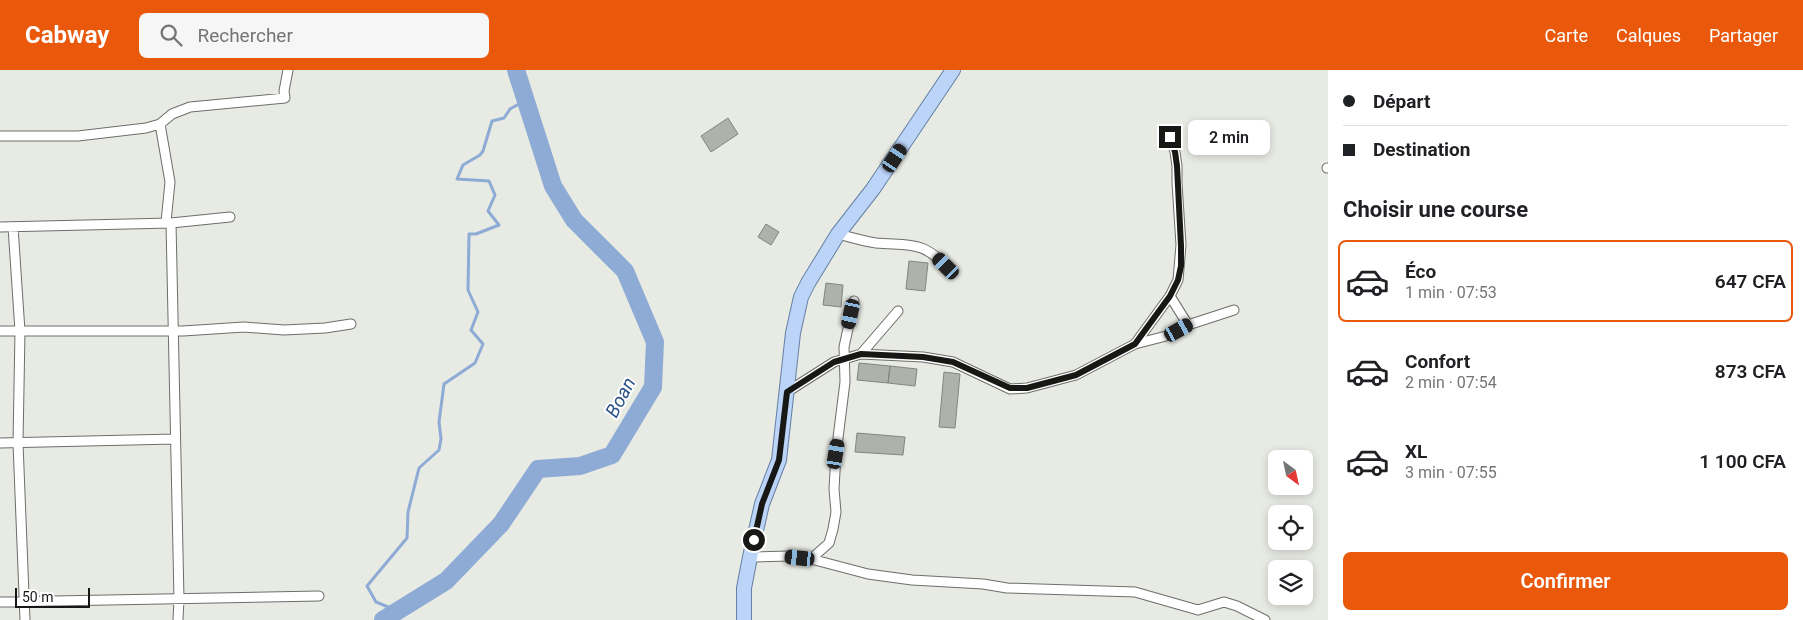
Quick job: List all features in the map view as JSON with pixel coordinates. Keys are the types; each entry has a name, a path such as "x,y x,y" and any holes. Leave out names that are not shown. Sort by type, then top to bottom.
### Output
{"main road":[{"path":"744,620 744,588 750,557 762,504 779,460 793,333 801,297 838,234 874,189 953,70"}],"street":[{"path":"0,136 78,136 160,124 172,114 190,107 285,98 284,91 288,70"},
{"path":"160,124 170,182 168,223 175,439 178,620"},
{"path":"1135,344 1170,296 1178,280 1181,246 1177,166 1170,137"},
{"path":"0,227 168,223 230,216"},
{"path":"13,227 20,331 18,443 25,620"},
{"path":"838,234 873,242 916,245 931,253 948,270"},
{"path":"1170,296 1188,325"},
{"path":"812,558 828,543 833,530 836,512 834,489 836,454 845,382 844,347 854,301"},
{"path":"787,392 826,366 844,358 861,354 923,357 953,362 1010,388 1027,388 1076,375 1135,344 1170,335 1188,325 1234,310"},
{"path":"861,354 898,311"},
{"path":"0,332 172,331 244,326 284,330 325,328 351,324"},
{"path":"0,444 175,439"},
{"path":"750,557 789,556 812,558 868,574 912,580 1042,590 1068,588 1135,592 1198,610 1224,602 1237,606 1265,620"},
{"path":"0,602 25,600 320,596"}],"building":[{"path":"728,118 738,134 711,152 701,136"},
{"path":"766,224 779,232 771,245 758,237"},
{"path":"909,261 928,263 925,291 906,289"},
{"path":"826,283 843,285 841,307 823,305"},
{"path":"859,363 890,366 888,383 857,380"},
{"path":"890,366 917,369 915,386 888,383"},
{"path":"944,372 960,374 955,428 939,427"},
{"path":"857,433 905,437 903,455 855,452"}],"waterway":[{"name":"Boan","path":"383,620 446,581 501,524 538,469 580,466 612,455 653,387 655,342 625,271 574,220 553,186 516,70"},
{"path":"398,611 376,602 367,586 407,538 408,512 419,468 439,450 441,439 439,422 444,384 475,363 483,344 471,330 478,312 468,290 469,234 476,234 499,225 488,211 495,195 489,181 457,179 463,165 480,155 483,151 492,121 504,118 510,109 526,100"}],"route":[{"path":"754,540 762,504 779,460 787,392 826,366 844,358 861,354 923,357 953,362 1010,388 1027,388 1076,375 1135,344 1170,296 1178,280 1181,266 1177,166 1170,137"}]}
